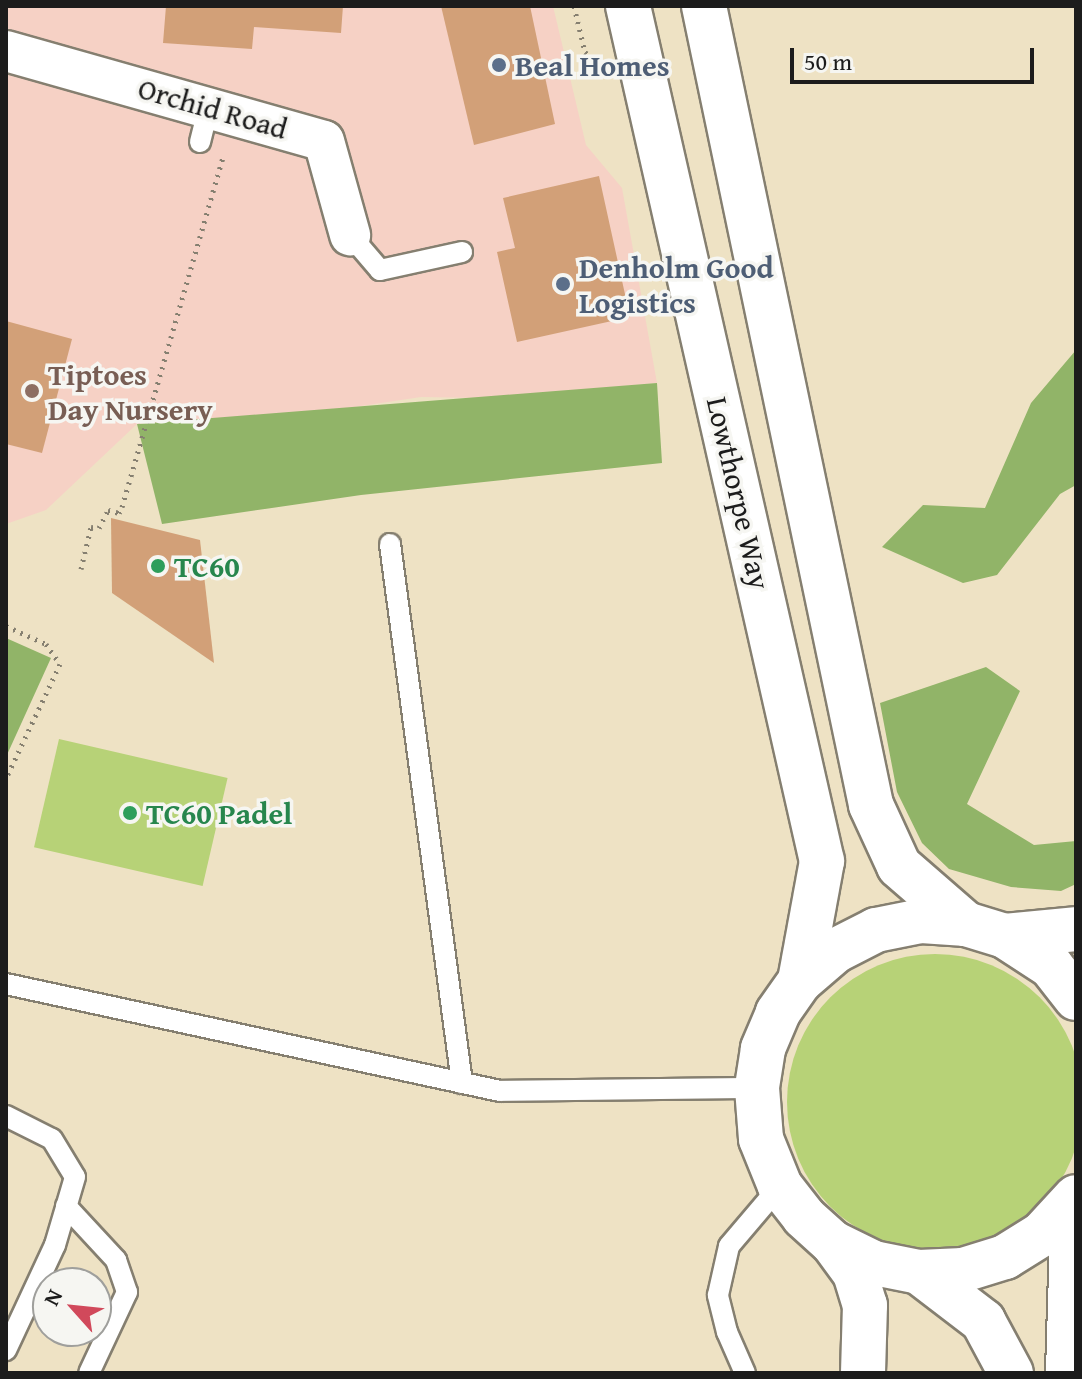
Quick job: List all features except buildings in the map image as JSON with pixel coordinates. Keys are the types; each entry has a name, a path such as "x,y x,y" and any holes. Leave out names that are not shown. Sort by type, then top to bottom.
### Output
{"main road":[{"name":"Lowthorpe Way","path":"628,6 822,861 800,981"},
{"path":"704,6 871,805 899,866 986,930 1051,966 1076,998"},
{"path":"863,1373 865,1305 855,1273 833,1243 804,1217 780,1186 761,1139 757,1088 763,1049 778,1013 800,981 835,951 876,930 921,921 986,930 1076,929"},
{"path":"833,1243 874,1263 919,1272 963,1270 1005,1257 1042,1234 1075,1200"},
{"path":"1068,1373 1075,1200"},
{"path":"919,1272 983,1321 1011,1373"}],"street":[{"name":"Orchid Road","path":"6,51 215,121 324,141 350,235"}],"lane":[{"path":"350,235 380,270 462,252"},
{"path":"390,544 462,1083"},
{"path":"6,984 500,1091 757,1088"},
{"path":"6,1116 52,1139 75,1177 55,1245 6,1350"},
{"path":"745,1373 718,1295 729,1246 780,1186"},
{"path":"66,1206 116,1260 127,1292 89,1373"}],"path":[{"path":"81,569 91,527 99,528 108,510 119,513 122,507 215,121"},
{"path":"6,626 46,644 60,664 6,778"}],"shaded area":[{"path":"6,6 553,6 586,145 622,188 657,383 483,398 421,397 281,418 137,424 46,510 6,524"}],"green space":[{"path":"1076,350 1076,485 1060,494 997,575 963,583 882,547 923,505 985,508 1031,403"},
{"path":"657,383 662,463 361,495 162,524 137,424"},
{"path":"6,638 51,658 6,757"},
{"path":"986,667 1020,691 967,804 1034,845 1076,841 1076,884 1061,891 1011,887 949,869 922,843 897,792 880,703"},
{"name":"TC60 Padel","path":"59,739 228,778 203,886 34,847"},
{"path":"935,954 964,957 992,965 1029,988 1049,1008 1072,1045 1080,1073 1083,1102 1080,1131 1072,1159 1049,1196 1029,1216 992,1239 964,1247 935,1250 906,1247 878,1239 841,1216 821,1196 798,1159 790,1131 787,1102 790,1073 798,1045 821,1008 841,988 878,965 906,957"}],"place":[{"name":"Beal Homes","path":"499,65"},
{"name":"Denholm Good Logistics","path":"563,284"},
{"name":"Tiptoes Day Nursery","path":"32,391"},
{"name":"TC60","path":"158,566"},
{"name":"TC60 Padel","path":"130,813"}]}
